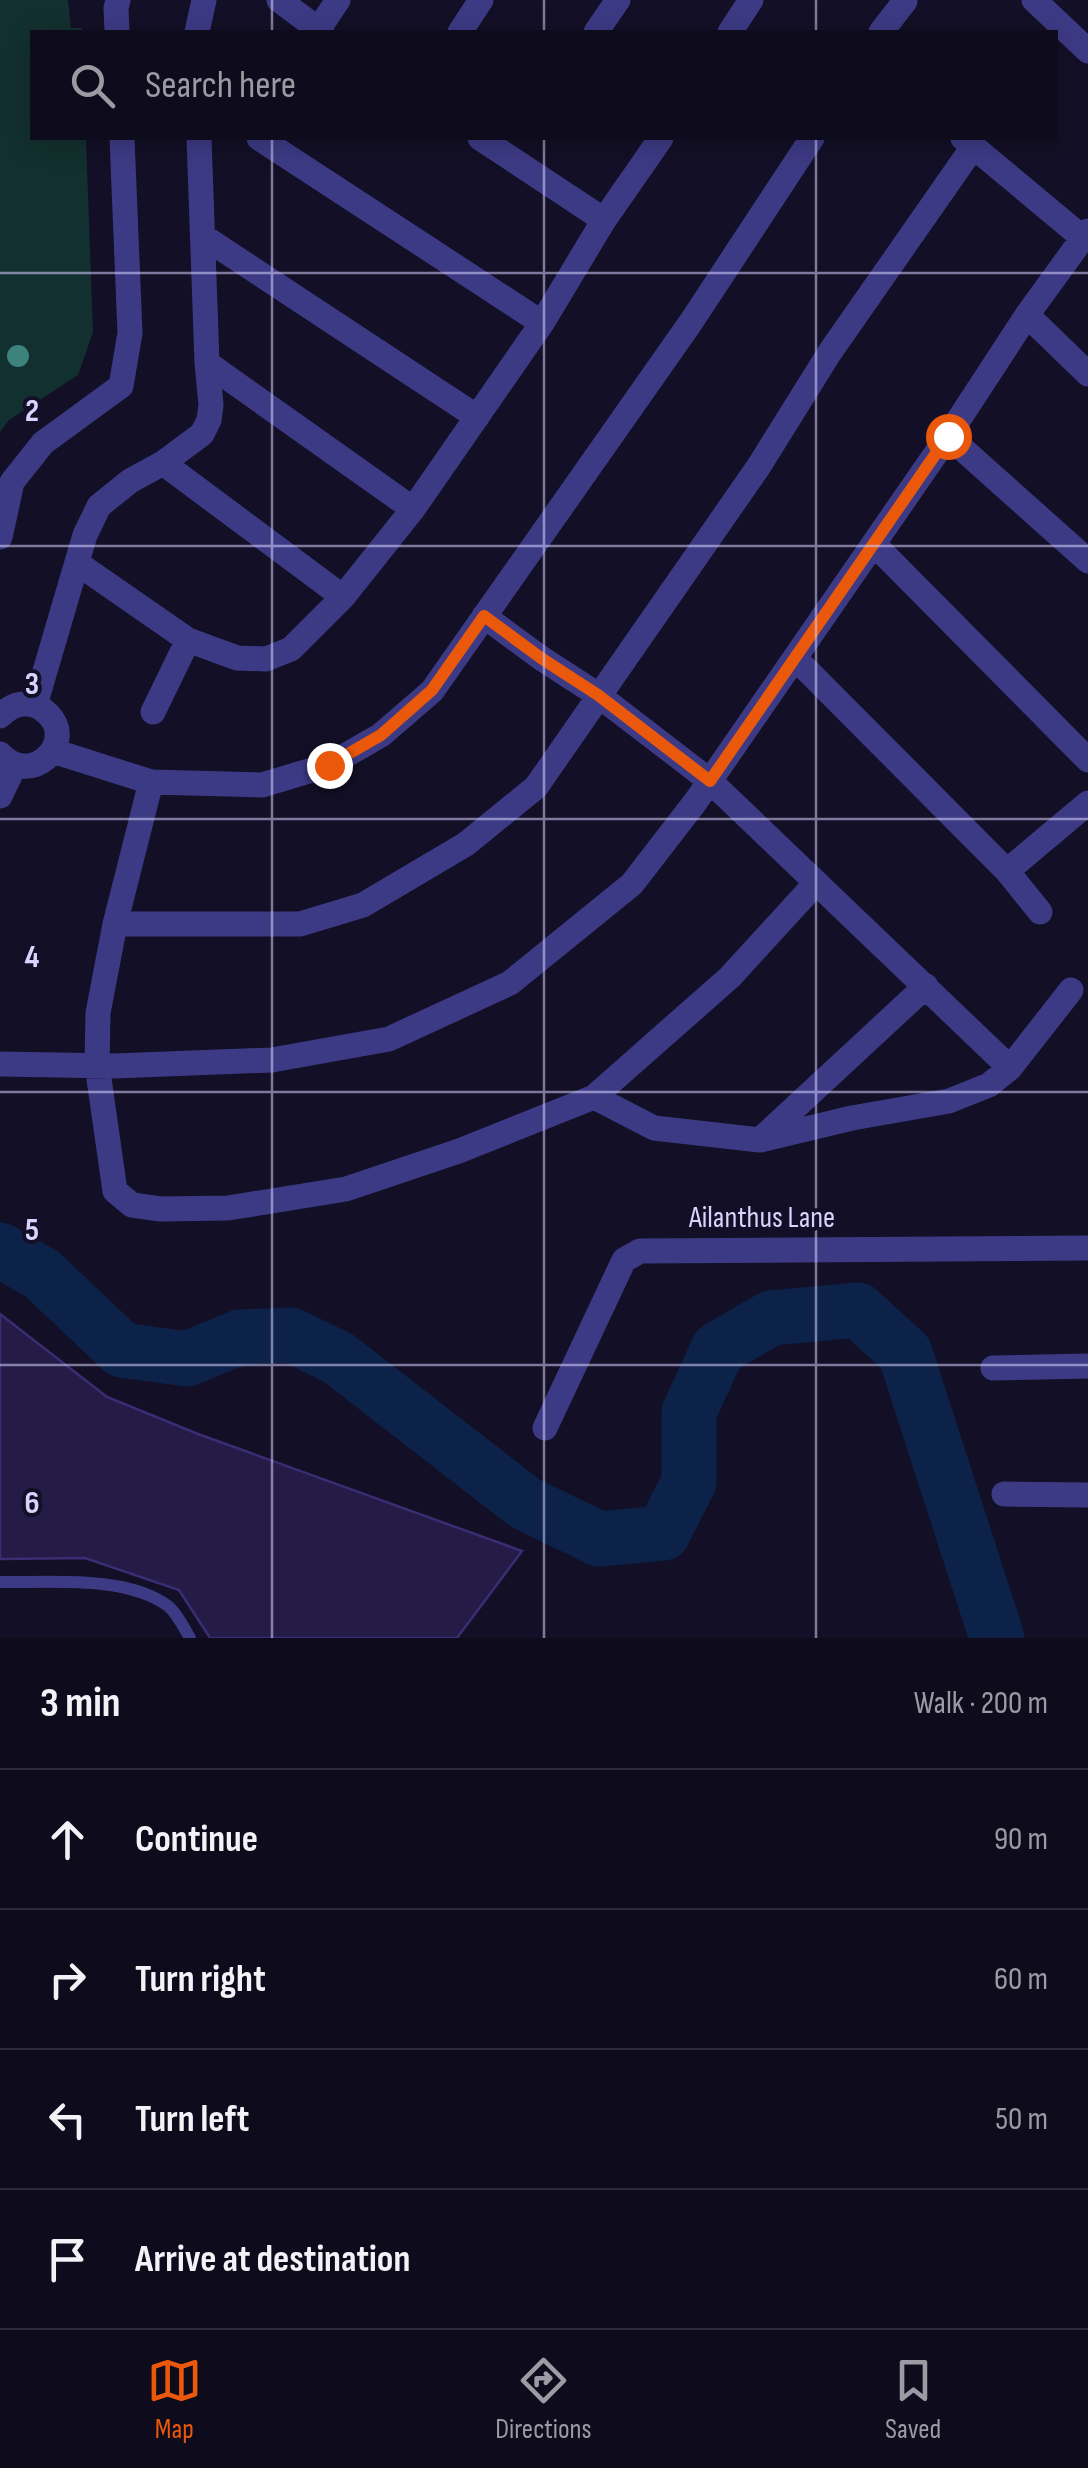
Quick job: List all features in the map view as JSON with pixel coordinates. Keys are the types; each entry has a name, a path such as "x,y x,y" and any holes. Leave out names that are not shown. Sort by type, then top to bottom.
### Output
{"street":[{"path":"117,30 118,0"},
{"path":"196,30 204,0"},
{"path":"279,0 319,30"},
{"path":"321,30 338,0"},
{"path":"461,30 481,0"},
{"path":"597,30 618,0"},
{"path":"731,30 751,0"},
{"path":"1034,0 1088,51"},
{"path":"883,30 905,1"},
{"path":"0,537 12,482 43,443 121,386 130,333 122,140"},
{"path":"36,705 85,536 99,506 202,434 209,420 212,405 200,140"},
{"path":"262,140 542,323"},
{"path":"483,140 604,220"},
{"path":"513,160 527,140"},
{"path":"77,562 188,640 237,658 266,659 291,648 343,597 413,509 542,323 604,220 659,140"},
{"path":"53,750 151,782 262,785 329,765 381,735 432,690 691,322 811,140"},
{"path":"0,1064 272,1060 389,1039 510,983 632,884 710,781 1086,234 968,142 758,466 536,787 466,844 364,905 300,924 115,924"},
{"path":"204,238 476,417"},
{"path":"1027,315 1088,374"},
{"path":"208,363 413,509"},
{"path":"948,436 1088,561"},
{"path":"162,463 343,597"},
{"path":"874,544 1088,760"},
{"path":"484,616 598,695 710,781 1010,1068"},
{"path":"152,712 188,640"},
{"path":"795,658 1007,871 1040,912"},
{"path":"0,716 14,706 36,705 52,719 56,729 53,750 46,759 26,767 8,760 0,796"},
{"path":"151,782 115,924 98,1013 97,1065 115,1191 132,1205 160,1209 228,1208 346,1190 458,1152 594,1097 730,978 816,883"},
{"path":"1007,871 1088,803"},
{"path":"760,1140 926,986"},
{"path":"594,1097 654,1128 760,1140 949,1101 989,1086 1010,1068 1071,990"},
{"name":"Ailanthus Lane","path":"545,1428 624,1260 640,1251 1088,1248"},
{"path":"993,1368 1088,1366"},
{"path":"1004,1494 1088,1494"}],"lane":[{"path":"0,1582 106,1585 138,1590 170,1607 190,1638"}],"green space":[{"path":"0,0 68,0 71,28 82,30 30,30 30,140 86,140 93,332 78,375 9,420 0,432"}],"building":[{"path":"0,1314 107,1397 198,1434 522,1551 457,1638 210,1638 179,1590 85,1558 0,1559"}],"waterway":[{"path":"0,1250 42,1274 122,1350 187,1359 240,1337 291,1335 338,1358 525,1503 599,1539 663,1533 689,1482 689,1412 718,1349 771,1318 858,1310 905,1353 997,1638"}],"route":[{"path":"329,765 381,735 432,690 484,616 598,695 710,781 948,436"}]}
